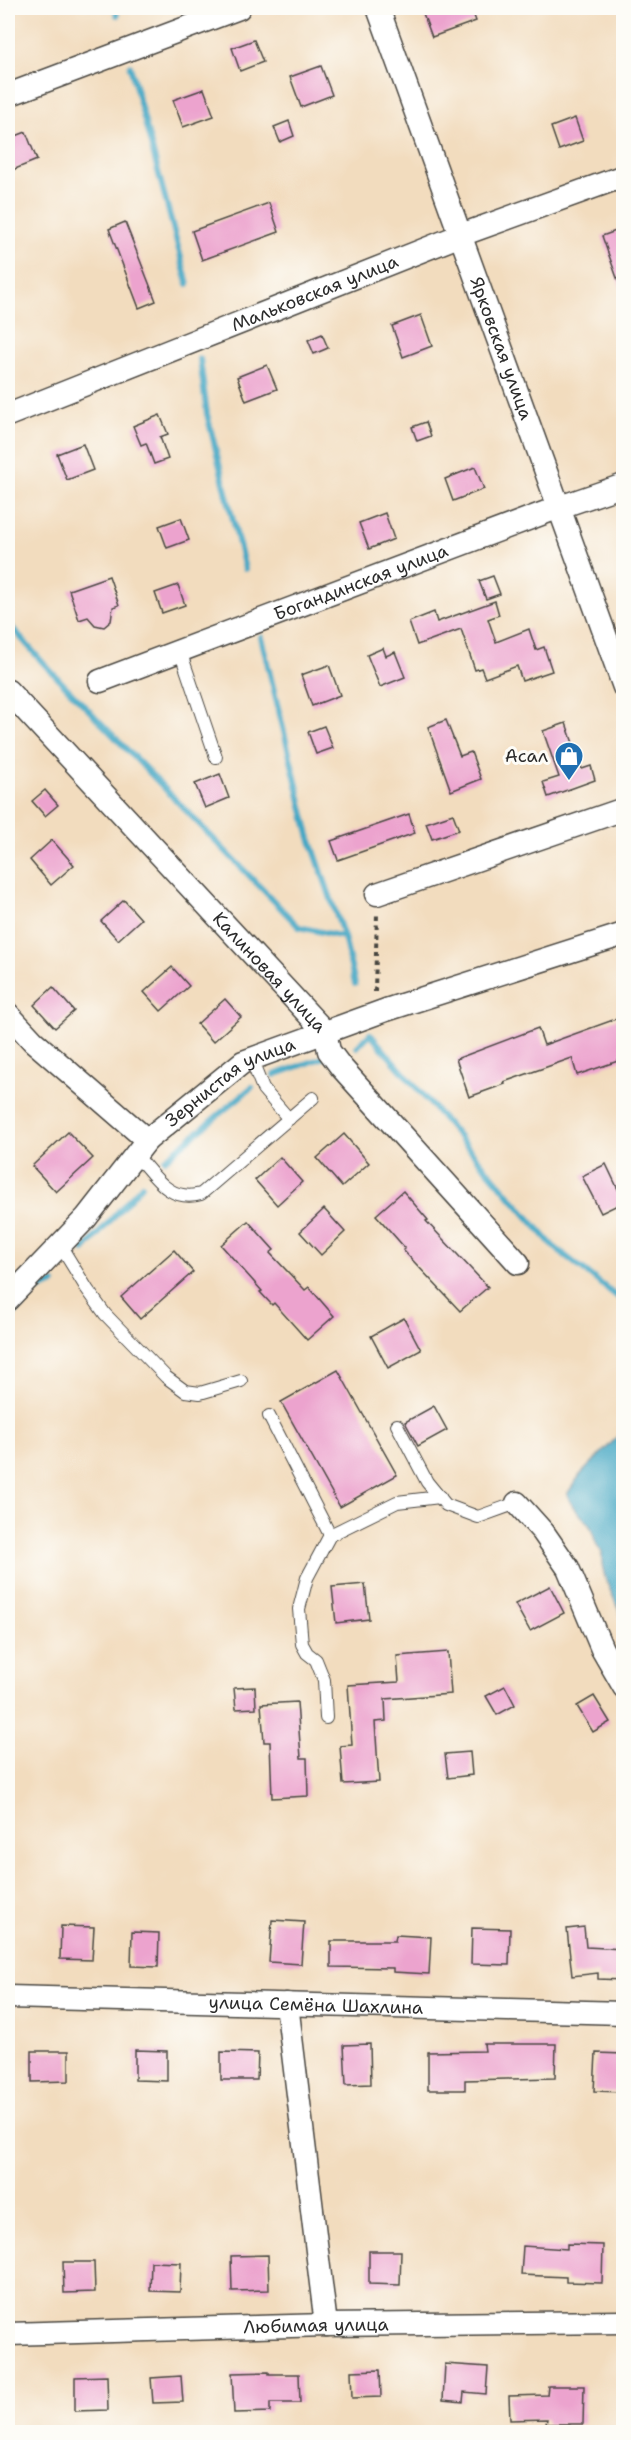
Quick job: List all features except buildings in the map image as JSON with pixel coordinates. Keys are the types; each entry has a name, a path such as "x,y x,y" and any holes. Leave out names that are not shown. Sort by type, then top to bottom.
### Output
{"street":[{"path":"8,95 239,8"},
{"name":"Ярковская улица","path":"378,8 557,508 624,687"},
{"name":"Мальковская улица","path":"8,416 461,235 624,176"},
{"name":"Богандинская улица","path":"100,681 557,508 624,485"},
{"name":"Калиновая улица","path":"8,691 325,1032 329,1051 341,1067 518,1263"},
{"path":"377,894 624,809"},
{"name":"Зернистая улица","path":"8,1299 86,1218 142,1148 243,1062 374,1014 624,934"},
{"path":"8,1014 142,1148"},
{"path":"517,1503 543,1532 568,1568 602,1649 624,1687"},
{"name":"улица Семёна Шахлина","path":"8,1997 624,2013"},
{"path":"287,2004 326,2325"},
{"name":"Любимая улица","path":"8,2334 326,2325 624,2322"}],"lane":[{"path":"180,651 216,757"},
{"path":"251,1059 263,1089 289,1119"},
{"path":"142,1148 164,1186 176,1194 189,1197 201,1194 313,1098"},
{"path":"60,1245 105,1314 166,1377 184,1391 200,1393 242,1381"},
{"path":"269,1416 330,1535"},
{"path":"397,1425 427,1482 447,1505 478,1516 517,1503"},
{"path":"326,1718 324,1680 316,1660 302,1644 299,1609 307,1578 330,1535 397,1502 440,1497"}],"path":[{"path":"374,1014 377,894"}],"water":[{"path":"623,1431 623,1620 605,1578 602,1552 596,1544 590,1526 574,1508 567,1494 580,1475"}],"waterway":[{"path":"115,8 117,15"},
{"path":"130,66 188,284"},
{"path":"200,359 207,414 245,569"},
{"path":"8,623 44,664 299,927 344,937 355,984"},
{"path":"261,637 309,835 344,937"},
{"path":"357,1047 370,1034 553,1246 624,1302"},
{"path":"274,1075 325,1057"},
{"path":"165,1159 252,1087"},
{"path":"84,1250 142,1185"},
{"path":"8,1320 35,1291 54,1283"}],"place":[{"name":"Асал","path":"569,782"}]}
